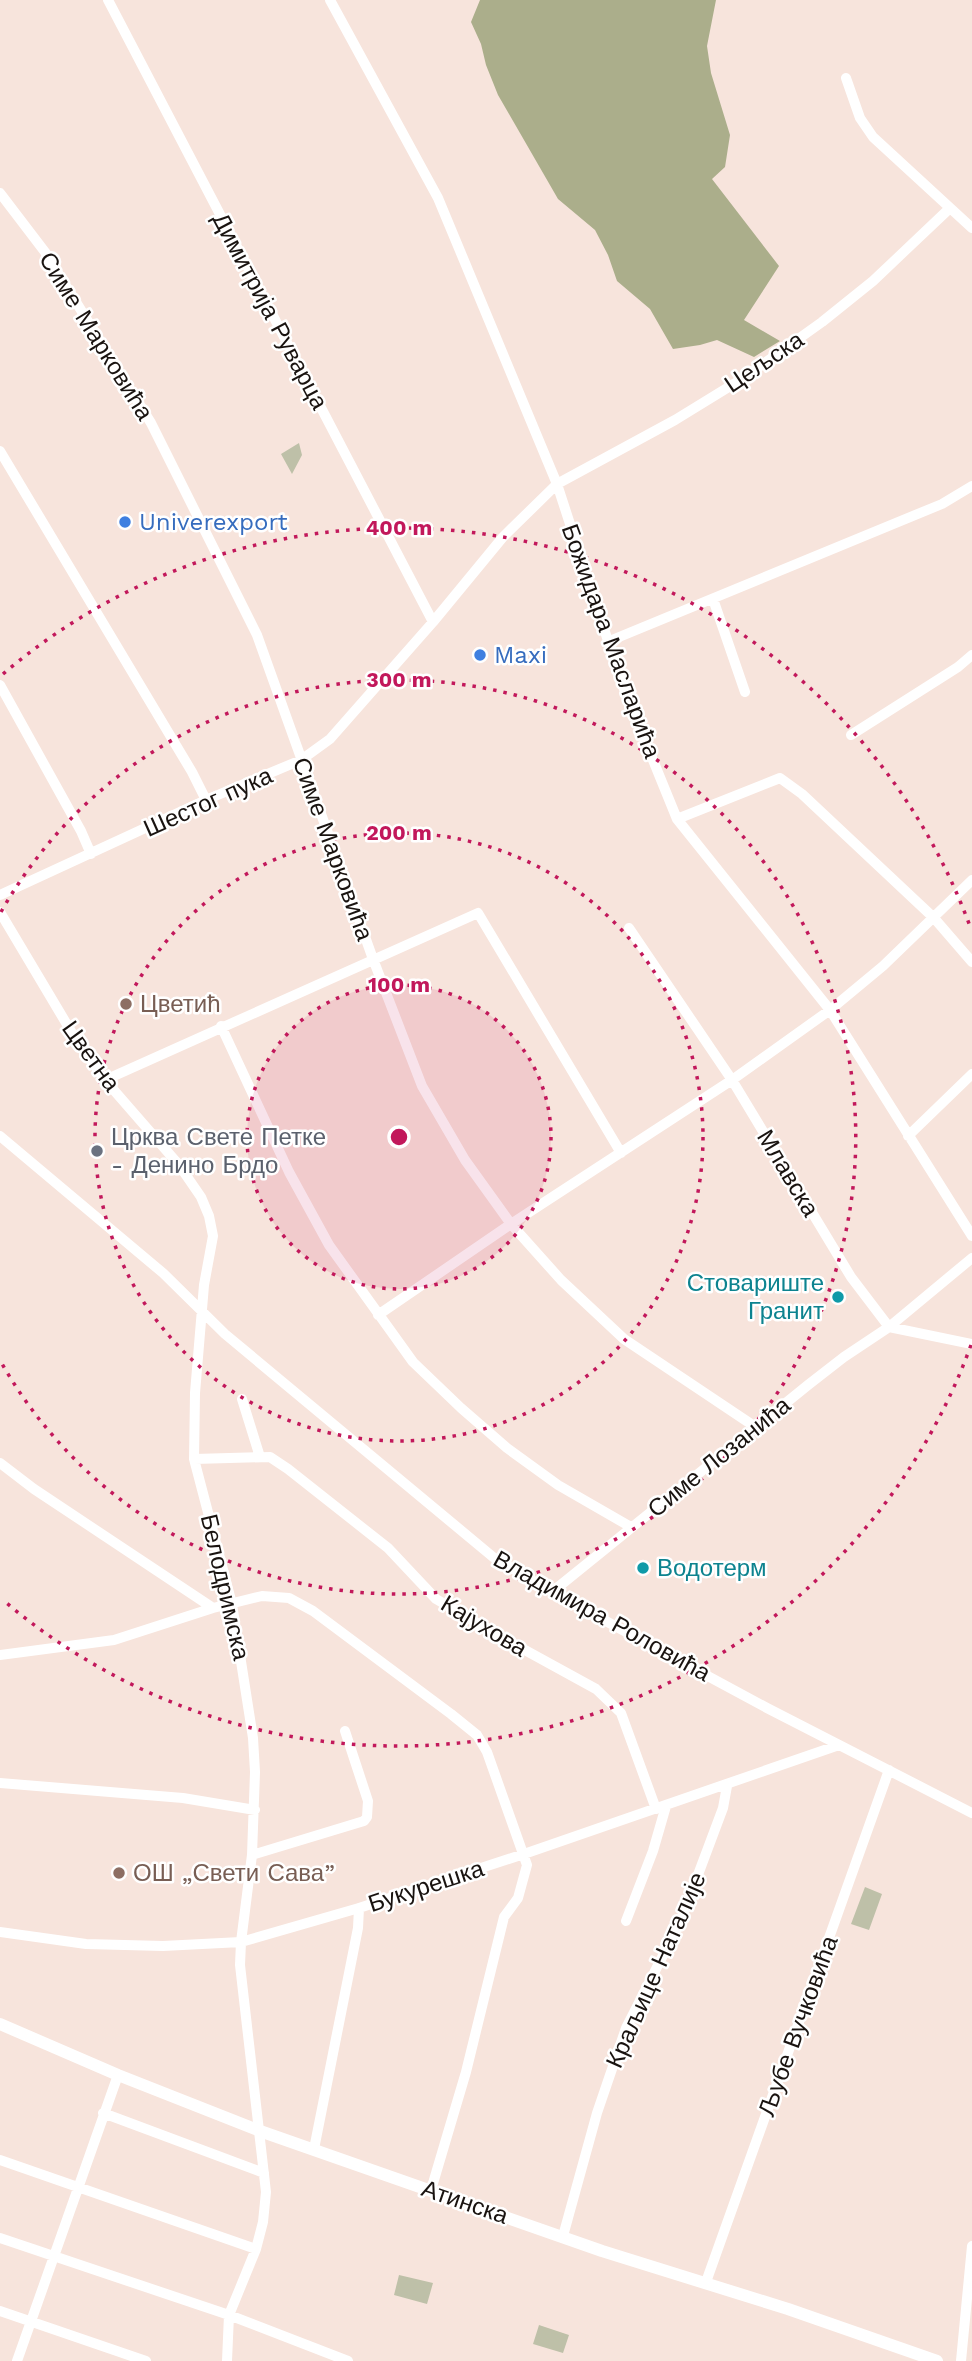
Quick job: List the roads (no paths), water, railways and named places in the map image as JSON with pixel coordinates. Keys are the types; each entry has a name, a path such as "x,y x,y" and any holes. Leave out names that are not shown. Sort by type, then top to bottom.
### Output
{"street":[{"name":"Димитрија Руварца","path":"108,0 433,622"},
{"name":"Божидара Масларића","path":"330,0 438,198 557,484 607,642 677,819 831,1010 972,1236"},
{"path":"846,78 860,118 873,137 972,228"},
{"name":"Симе Марковића","path":"0,193 46,252 151,423 257,635 373,960 422,1086 465,1160 511,1224 561,1280 624,1339 758,1427"},
{"name":"Цељска","path":"557,484 676,420 745,377 822,322 873,281 950,208"},
{"path":"0,452 178,748 206,800"},
{"name":"Шестог пука","path":"0,895 206,800 301,760 330,739 433,622 503,537 557,484"},
{"path":"607,642 942,504 972,486"},
{"path":"713,599 745,692"},
{"path":"851,735 958,667 972,655"},
{"path":"0,685 82,831 91,854"},
{"path":"677,819 780,778 802,794 934,918 972,962"},
{"path":"378,1315 511,1224 732,1080 831,1010 883,966 972,880"},
{"name":"Цветна","path":"0,912 69,1029 106,1080 179,1165 201,1197 213,1236 204,1285 203,1311"},
{"path":"106,1080 221,1026 478,913 621,1153"},
{"name":"Млавска","path":"629,928 732,1080 851,1277 889,1327"},
{"path":"221,1026 328,1245 413,1362 508,1448 558,1485 631,1527"},
{"path":"908,1136 972,1074"},
{"path":"0,1136 153,1264 203,1311"},
{"path":"889,1327 972,1258"},
{"name":"Белодримска","path":"203,1311 195,1393 194,1459 232,1604 253,1738 255,1810 241,1942 242,1986 266,2192 263,2222 256,2249 229,2315 227,2361"},
{"name":"Владимира Роловића","path":"203,1311 225,1334 493,1557 552,1592 972,1813"},
{"path":"889,1327 972,1344"},
{"name":"Симе Лозанића","path":"552,1592 844,1357 889,1327"},
{"path":"242,1399 260,1457"},
{"name":"Кајухова","path":"194,1459 270,1457 388,1548 436,1599 596,1689 621,1713 661,1808"},
{"path":"0,1463 34,1489 213,1608"},
{"path":"0,1655 114,1640 213,1608 262,1596 289,1598 313,1611 477,1735 487,1752 527,1865 521,1887 504,1917 466,2072 431,2190"},
{"path":"252,1855 364,1821 367,1817 368,1801 345,1731"},
{"name":"Букурешка","path":"0,1932 86,1944 163,1946 241,1942 359,1908 524,1854 727,1786 839,1745"},
{"name":"Љубе Вучковића","path":"706,2282 889,1770"},
{"path":"0,1783 183,1798 255,1810"},
{"name":"Краљице Наталије","path":"563,2236 606,2086 626,2028 681,1920 723,1808 727,1786"},
{"path":"626,1921 653,1851 661,1808"},
{"path":"314,2149 358,1928 359,1908"},
{"name":"Атинска","path":"0,2024 118,2075 260,2131 937,2361"},
{"path":"17,2361 118,2075"},
{"path":"103,2113 264,2173"},
{"path":"0,2160 256,2249"},
{"path":"0,2238 229,2315 348,2361"},
{"path":"961,2361 972,2246"},
{"path":"0,2311 146,2361"}],"place":[{"name":"Univerexport","path":"125,522"},
{"name":"Maxi","path":"480,655"},
{"name":"Цветић","path":"126,1004"},
{"name":"Црква Свете Петке - Денино Брдо","path":"97,1151"},
{"name":"Стовариште Гранит","path":"838,1297"},
{"name":"Водотерм","path":"643,1568"},
{"name":"ОШ „Свети Сава”","path":"119,1873"}]}
